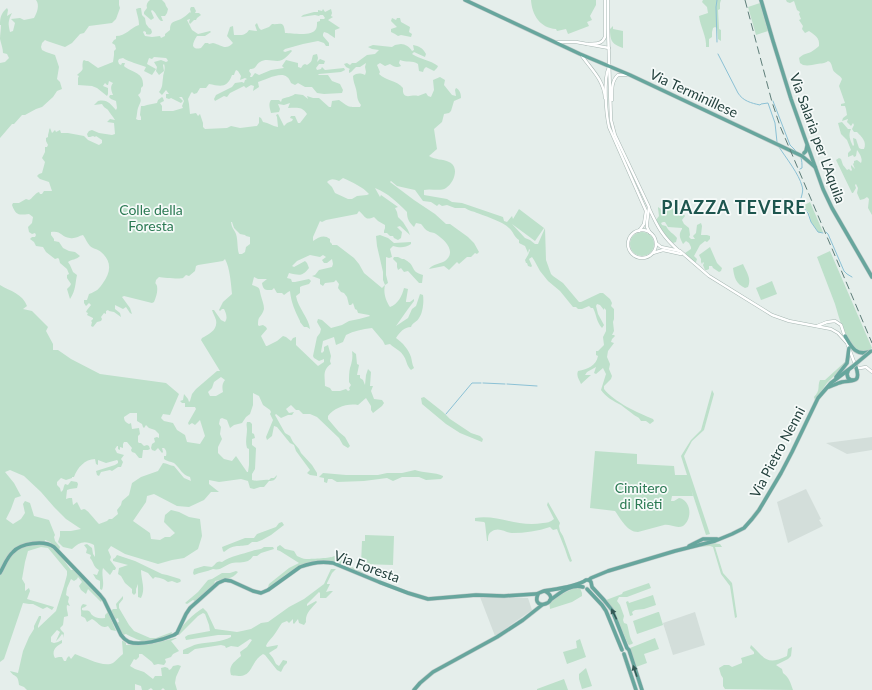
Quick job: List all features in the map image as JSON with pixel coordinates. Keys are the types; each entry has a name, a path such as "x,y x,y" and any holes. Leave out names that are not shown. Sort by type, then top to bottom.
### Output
{"main road":[{"path":"465,0 555,42"},
{"name":"Via Salaria per L'Aquila","path":"761,0 810,155 828,202 872,277"},
{"name":"Via Terminillese","path":"555,42 800,154"},
{"path":"800,154 806,151 807,145"},
{"path":"800,154 810,155"},
{"path":"800,154 815,168"},
{"path":"845,336 853,348 858,352 864,353 871,351"},
{"path":"832,383 846,366 849,348"},
{"path":"854,380 848,378 847,374 849,370 871,351"},
{"path":"826,388 839,383 850,382 857,378 858,375 854,367"},
{"name":"Via Pietro Nenni","path":"589,580 608,572 684,548 715,541 744,528 759,510 781,474 815,403 826,388 849,370"},
{"name":"Via Foresta","path":"0,573 11,553 21,546 45,543 50,544 100,595 125,640 135,643 154,642 177,633 190,608 215,585 223,581 231,581 261,593 268,590 300,567 314,563 327,562 378,582 428,599 476,595 504,596 538,594"},
{"path":"584,586 586,580 589,580 591,582 591,586 612,610 642,690"},
{"path":"414,690 433,672 506,632 542,605 547,604 550,600 568,589 578,586 589,588 591,586"},
{"path":"531,614 536,607 538,601 537,597 540,592 584,586"},
{"path":"584,586 606,611 623,652 636,690"},
{"path":"544,591 549,593 550,600"},
{"path":"522,595 533,597 542,605"},
{"path":"623,652 627,654 628,650"}],"street":[{"path":"586,44 600,43 605,38 605,0"},
{"path":"608,0 610,116 612,125 615,135 661,232 680,252 708,276 764,311 789,321 816,327 823,327 835,331 841,335 847,343"},
{"path":"555,42 576,42 609,48"},
{"path":"566,47 568,44 578,43"},
{"path":"580,54 602,85 607,114"},
{"path":"603,64 609,58"},
{"path":"609,66 606,82 607,114 611,133 646,211 644,224 633,234 630,239 628,245 630,251 635,256 641,258 663,250 686,257"},
{"path":"610,116 612,84 614,79 618,75 630,75"},
{"path":"649,207 647,227 656,243 653,253"},
{"path":"638,231 650,233"},
{"path":"656,243 661,247 680,252"},
{"path":"816,327 827,322 835,321 841,325 854,367 866,367 872,372"}],"shaded area":[{"path":"872,437 872,450 847,454 826,443"},
{"path":"806,489 823,526 788,543 777,502"},
{"path":"480,597 528,598 532,610 495,636"},
{"path":"695,612 705,645 673,655 663,623"}],"green space":[{"path":"36,0 119,0 120,8 116,19 112,23 89,26 84,33 80,34 72,43 65,47 45,40 42,43 42,50 55,55 59,67 57,79 60,82 62,89 57,91 42,107 22,115 0,138 0,63 5,62 9,58 7,54 3,53 0,39 2,14 7,8 7,16 12,13 9,24 10,32 13,31 15,23 11,19 20,18 24,20 34,18 38,7"},
{"path":"150,0 162,0 165,3 168,9 165,16 161,16 163,21 160,20 152,10 151,11 154,18 151,20 144,14"},
{"path":"531,0 596,0 596,5 590,16 592,20 587,22 589,26 568,34 566,29 557,31 556,29 545,26 541,23 535,16"},
{"path":"703,0 721,0 720,9 718,10 721,41 718,39 717,28 715,27 713,28 712,37 709,39 709,47 706,47 699,16 708,13 707,7 702,2"},
{"path":"786,0 872,0 872,215 868,208 869,199 867,197 860,200 857,193 858,188 856,184 856,188 852,193 836,160 839,158 841,159 847,170 849,169 851,171 851,165 855,169 853,164 854,161 857,160 861,163 862,160 857,150 856,156 854,157 853,155 848,157 848,153 851,150 847,140 841,134 838,123 842,122 848,129 851,129 850,138 853,146 853,138 856,139 859,148 864,149 865,146 862,138 852,129 854,125 853,123 851,126 847,122 848,119 842,121 847,115 845,106 841,106 841,104 845,103 839,86 842,79 834,71 831,63 828,61 808,65 803,65 800,63 799,58 818,47 819,41 815,35 809,31 805,33 799,20 801,19 799,14 800,12 797,10 794,1 790,3"},
{"path":"760,3 768,31 756,35 748,7"},
{"name":"Colle della Foresta","path":"191,7 194,7 196,11 195,13 199,13 201,15 190,24 190,19 187,20 192,30 198,34 211,32 205,36 197,36 193,46 195,48 201,48 205,43 213,43 223,47 228,47 233,43 227,36 230,27 233,26 234,35 244,34 249,30 257,31 255,25 257,23 261,30 272,24 281,24 284,26 285,33 310,33 316,29 317,22 320,21 320,19 325,18 323,15 301,17 303,15 318,12 318,10 322,11 323,9 325,12 331,9 331,16 333,17 328,20 340,28 335,30 335,38 324,32 323,36 329,43 329,46 326,46 324,43 318,41 285,49 283,51 285,52 292,51 283,59 279,61 263,61 258,63 255,68 250,69 249,71 251,74 250,77 252,77 255,73 259,75 271,70 284,68 282,66 286,60 298,63 298,67 301,68 303,65 310,63 313,55 317,54 317,62 320,59 325,61 324,64 319,64 316,68 317,70 321,69 322,67 325,70 344,68 345,70 341,72 318,75 328,75 332,81 340,84 343,90 342,93 317,93 312,87 305,87 298,83 295,85 291,83 288,77 281,75 273,76 258,82 259,87 253,91 254,86 251,85 246,88 244,86 230,93 227,97 224,96 215,101 214,99 216,95 232,87 235,83 244,83 247,79 245,78 240,80 241,76 236,70 234,75 232,75 228,83 225,85 220,86 209,84 206,88 200,88 197,93 191,93 188,99 190,114 196,113 198,116 200,114 203,127 205,129 227,128 231,126 240,128 257,126 259,123 259,117 263,122 278,127 276,115 278,114 284,126 292,121 293,119 290,118 291,116 295,116 298,123 300,123 307,114 301,109 288,108 290,103 284,105 278,104 280,109 279,112 271,113 270,108 271,100 279,100 281,102 282,99 295,94 303,95 308,99 307,96 319,98 329,107 331,107 332,101 339,100 348,106 360,107 361,105 358,99 353,76 356,74 365,75 366,63 360,67 356,67 349,73 350,69 344,64 347,63 350,65 352,63 356,63 367,55 375,54 379,50 368,47 373,45 392,47 401,44 407,46 412,51 414,50 413,45 422,49 426,54 425,57 414,52 412,54 438,66 434,71 426,67 423,72 419,71 418,64 400,60 399,63 401,66 398,67 390,64 385,66 380,63 377,65 380,72 379,74 401,85 405,96 418,96 426,93 431,97 434,90 433,80 440,77 445,80 444,85 452,95 456,96 456,88 460,92 461,98 454,101 451,111 444,114 442,122 434,129 437,149 429,156 452,164 455,175 449,186 446,188 441,190 424,190 424,195 462,203 503,217 504,221 507,222 512,216 513,219 519,209 544,228 535,241 512,224 525,238 535,244 538,244 545,228 546,260 551,274 563,283 579,302 603,293 612,303 611,306 614,309 614,331 612,335 615,336 612,339 611,342 614,343 608,351 607,357 612,376 604,386 604,389 620,403 653,419 654,421 650,424 646,421 641,421 638,417 605,395 601,390 606,374 603,368 596,374 594,373 596,367 587,372 585,375 591,375 581,384 577,374 578,371 593,365 598,356 596,355 596,351 604,345 603,337 606,331 606,310 604,308 604,310 597,304 596,306 598,314 604,325 602,328 593,308 589,306 582,309 573,307 560,291 548,281 532,257 529,259 532,266 528,266 525,260 530,250 529,249 528,253 525,246 519,243 519,240 507,226 465,208 455,208 447,205 442,206 439,204 437,206 431,202 423,201 415,190 397,186 391,181 390,182 435,214 446,224 450,224 468,237 474,243 479,252 477,254 475,253 471,257 467,257 459,264 457,262 449,270 444,266 429,269 448,258 450,250 446,243 435,233 425,229 421,224 416,223 414,227 407,217 407,212 392,198 375,188 380,197 381,195 398,207 395,208 398,217 403,222 410,235 400,226 397,227 402,232 401,238 398,240 387,233 384,233 385,225 374,217 369,219 366,218 359,211 357,214 322,222 320,221 313,237 313,241 317,238 328,237 332,245 337,245 354,258 364,273 382,288 385,285 385,297 390,307 399,299 404,288 408,289 406,302 410,302 414,299 414,301 396,326 408,318 412,309 416,306 420,294 423,295 423,300 422,310 418,319 411,327 402,330 396,338 405,346 410,354 414,368 411,370 402,353 390,344 385,345 372,328 352,332 346,335 343,342 336,345 334,337 323,341 321,352 322,353 324,351 324,347 328,345 331,356 331,364 325,371 325,386 330,388 332,391 346,389 348,391 350,390 349,388 351,385 349,382 349,375 352,351 356,354 357,364 359,365 357,375 360,375 360,378 363,380 365,385 368,369 371,372 370,386 373,386 371,391 374,399 382,400 384,403 373,413 366,398 358,405 341,407 328,416 328,419 345,437 350,446 348,448 343,445 339,438 317,417 310,414 303,414 291,405 286,409 289,413 294,412 292,415 281,418 276,414 275,415 285,433 290,436 301,453 312,465 317,473 317,476 307,473 310,470 296,451 294,445 290,443 277,427 274,426 272,436 267,440 266,437 273,420 270,414 271,412 263,405 259,396 253,393 253,405 250,414 242,423 234,425 230,428 227,420 222,418 220,419 220,434 222,439 218,447 218,453 224,459 232,461 236,456 248,472 249,449 247,448 246,443 247,422 250,422 252,424 252,433 254,434 255,438 252,439 252,445 256,448 255,469 252,474 252,480 269,480 277,475 276,478 269,481 264,487 254,489 250,488 248,481 241,479 219,482 209,480 209,484 219,492 211,492 204,500 189,507 177,506 154,494 147,496 146,502 133,521 150,533 151,539 160,540 165,537 170,537 175,533 164,522 165,515 171,510 189,517 200,519 202,536 198,549 184,558 158,564 125,554 111,546 108,550 111,557 110,560 116,568 110,575 103,568 102,590 100,589 100,581 96,579 93,574 97,575 99,570 90,558 91,555 86,553 87,549 84,545 87,544 92,548 95,557 94,545 82,542 72,549 63,547 58,542 60,531 81,529 66,519 24,476 10,470 5,472 14,483 21,496 15,498 6,519 13,524 21,519 25,513 23,504 25,501 30,503 34,516 49,520 55,535 55,541 60,547 59,550 50,542 45,540 44,544 56,552 71,570 74,570 102,600 101,602 88,589 86,594 81,590 79,586 82,582 78,577 74,581 71,579 66,595 69,597 68,602 70,606 67,605 68,616 64,617 63,625 60,628 64,633 63,638 62,634 56,641 60,632 57,630 51,637 51,642 54,643 62,640 62,643 56,647 54,651 55,658 62,657 64,661 66,661 69,656 71,659 75,654 99,663 109,664 113,663 123,654 122,641 126,643 126,645 151,644 177,638 171,641 179,651 171,657 165,659 166,662 164,665 154,665 142,654 139,654 139,657 136,660 134,659 130,666 144,672 153,679 155,676 162,676 161,668 165,667 169,670 173,666 181,666 175,683 177,690 165,690 163,688 161,690 153,690 151,688 148,690 142,690 141,686 135,684 135,690 27,690 19,685 17,677 10,671 18,673 23,651 39,616 41,616 41,618 38,628 56,611 67,571 48,548 41,547 28,551 22,579 25,584 25,591 29,588 30,591 27,599 54,607 52,610 47,607 43,609 33,604 23,603 4,659 0,662 0,285 16,293 22,298 27,306 23,309 32,311 48,327 46,331 53,344 53,350 58,350 71,359 100,374 166,383 179,394 170,415 163,414 161,418 164,421 173,423 177,430 185,435 187,442 200,444 205,436 200,420 195,425 192,423 189,425 188,423 196,409 195,407 185,407 185,403 180,401 183,400 184,394 189,402 196,389 217,371 220,371 201,340 216,326 216,320 212,310 214,310 221,320 225,322 227,317 224,309 219,310 223,302 232,294 229,271 225,259 223,261 198,265 196,266 195,271 189,276 186,275 183,278 159,277 155,283 157,286 157,294 154,302 152,303 124,296 122,297 130,308 132,314 126,307 123,309 115,305 115,309 120,313 121,317 108,310 106,311 106,314 104,313 101,317 101,321 97,322 93,327 91,326 91,321 93,318 87,315 88,313 86,312 91,305 89,303 86,306 84,300 87,300 89,294 98,290 108,275 109,263 105,255 90,246 83,235 72,238 57,232 51,232 54,241 59,242 63,248 75,252 80,256 68,262 73,272 77,275 74,290 70,299 67,289 71,284 67,278 67,275 69,274 67,269 60,263 58,258 55,259 46,252 43,247 36,246 30,239 36,235 35,233 32,234 29,232 28,227 32,223 33,217 29,214 23,215 16,213 12,205 13,203 19,203 26,199 29,200 39,192 42,194 44,191 52,191 49,182 40,179 37,176 42,173 45,162 42,158 45,152 45,147 48,145 46,138 48,137 50,128 52,133 55,130 56,132 60,130 61,133 84,136 88,140 99,145 102,143 102,140 96,136 88,137 87,134 89,131 92,130 99,133 112,135 115,134 114,123 107,122 110,119 115,120 108,110 102,104 94,105 98,101 104,101 108,102 116,110 116,101 109,97 110,95 113,95 111,86 113,83 109,81 108,85 105,83 103,86 108,88 107,96 92,86 78,85 79,76 77,75 82,70 83,61 88,61 98,68 113,62 114,51 116,49 115,45 112,43 116,39 116,36 123,35 139,25 136,9 141,8 146,24 152,32 148,35 144,31 145,36 160,36 161,38 170,30 173,22 181,19 190,12 191,13","holes":["154,57 167,59 168,61 166,62 161,60 154,62 157,67 156,71 159,75 164,71 164,64 165,66 162,85 159,92 162,95 166,90 169,94 166,94 166,98 171,98 181,103 183,101 179,97 182,97 184,101 182,106 183,108 173,111 162,111 162,106 160,103 164,101 162,97 157,103 141,106 141,120 138,120 136,119 141,100 138,95 143,86 142,78 125,67 125,63 122,63 121,65 118,61 119,59 123,58 146,67 144,71 152,75 156,69 147,64 149,58 152,59","343,178 361,187 369,194 348,199 335,193 327,182 334,179 339,181","231,222 240,234 250,237 250,244 246,247 245,252 242,254 239,254 237,236","310,255 320,257 323,255 326,257 322,260 324,263 327,263 332,259 332,267 319,270 312,276 320,279 320,284 323,286 325,283 334,282 336,280 339,284 338,288 347,297 349,305 353,303 358,313 370,316 349,321 331,328 322,320 318,319 317,322 321,329 317,337 313,356 319,361 324,359 324,362 318,366 296,345 296,337 291,341 283,336 277,341 266,346 261,336 267,329 263,325 258,325 264,307 259,289 252,285 254,277 258,279 267,279 262,283 266,290 272,290 274,288 277,293 282,293 284,295 290,291 292,303 300,322 304,327 310,329 308,321 296,296 300,293 300,287 309,284 311,281 309,279 292,282 291,279 287,278 289,273 300,275 309,268 305,261 294,267 292,266 297,261","221,377 225,380 222,386 223,392 216,396 210,396 208,392 212,388 214,382","130,413 137,413 137,421 142,424 144,428 146,425 159,434 159,438 154,438 155,442 152,444 152,450 155,451 158,448 162,453 162,448 164,448 166,450 166,456 164,456 164,459 174,463 183,473 190,477 191,481 184,478 174,466 163,463 158,471 141,477 132,483 129,495 122,501 117,510 118,514 112,519 99,524 87,511 84,509 81,510 77,502 73,505 72,498 66,499 67,490 77,488 77,482 71,481 68,485 65,484 61,492 57,482 61,478 66,480 74,477 77,470 85,462 91,459 95,459 96,464 98,465 98,460 106,463 118,461 115,465 96,471 97,475 99,476 101,472 112,471 118,467 121,467 123,462 121,459 124,455 117,453 115,449 117,446 120,450 120,447 123,448 124,442 127,442 132,448 132,452 139,458 142,458 143,450 150,449 149,446 144,446 138,442 138,436 140,434 139,428 132,429 131,423 129,424 125,421 124,417"]},
{"path":"392,18 396,20 397,18 400,18 401,22 410,27 409,32 412,34 411,37 401,35 398,36 391,32 391,29 397,27 391,21"},
{"path":"613,26 613,29 623,31 623,48 612,42 610,29"},
{"path":"674,201 685,216 682,220 689,228 689,237 691,239 695,239 693,236 696,233 697,225 701,223 701,235 710,236 710,239 707,242 705,241 700,245 694,256 697,259 696,262 694,262 685,253 691,249 691,247 686,241 683,244 681,240 680,235 682,228 668,227 665,222 661,223 662,225 666,226 668,230 677,238 676,242 673,243 665,235 656,220 659,216 658,207 662,210"},
{"path":"810,202 823,232 818,232 811,222 809,213 803,206"},
{"path":"637,232 647,232 654,239 654,249 647,256 637,256 630,249 630,239"},
{"path":"380,235 388,238 394,243 411,242 411,244 407,246 393,246 390,249 392,257 386,257 386,275 388,283 385,285 376,236"},
{"path":"710,247 717,263 722,268 719,272 712,266 709,266 709,269 705,270 703,265 704,263 703,262 702,264 701,262 699,255"},
{"path":"830,251 872,348 867,351 860,351 855,348 847,337 842,326 817,257"},
{"path":"394,257 404,259 411,264 416,272 423,275 422,283 419,283 408,271 404,272 401,268 398,270 397,263 393,259"},
{"path":"743,264 749,281 748,287 745,288 736,280 733,268"},
{"path":"772,281 777,294 761,300 756,288"},
{"path":"846,361 845,365 827,383 815,400 814,397 818,390 820,380 825,380"},
{"name":"Cimitero di Rieti","path":"712,390 714,394 704,430 692,441 684,456 710,534 706,535 691,489 693,496 672,496 671,501 679,498 683,499 688,506 688,519 681,527 664,525 638,532 627,527 615,511 590,508 595,451 637,454 637,464 674,466 675,475 687,475 681,456 691,440 701,430"},
{"path":"424,397 450,419 471,433 480,436 483,439 482,442 460,433 446,424 422,404 421,398"},
{"path":"415,470 437,474 443,477 441,479 426,480 419,477 402,477 393,481 387,478 337,482 332,479 328,479 327,483 324,482 324,478 319,477 323,473 378,475 387,473 402,473"},
{"path":"548,502 560,523 560,531 572,561 570,562 557,529 553,530 550,527 522,533 509,533 494,530 488,536 487,541 485,523 475,521 475,518 484,517 525,524 547,523 554,519 547,505"},
{"path":"282,522 284,525 262,540 252,542 248,545 233,547 224,552 223,551 222,547 245,538 254,538 257,534 276,527"},
{"path":"365,535 394,536 393,565 361,564 362,541 365,541"},
{"path":"712,543 720,544 722,547 715,547 723,573 732,583 737,617 735,618 730,586 721,574 713,547 697,547"},
{"path":"280,545 285,549 294,551 297,556 305,559 327,558 340,555 344,557 349,565 364,573 363,574 334,562 322,560 313,561 298,567 268,587 269,584 289,568 299,563 277,550 277,547"},
{"path":"264,547 273,547 274,549 261,553 257,556 253,556 246,562 232,563 221,569 213,569 194,575 193,573 194,569 204,566 212,567 218,562 222,562"},
{"path":"117,555 135,561 162,574 180,579 181,581 177,583 172,581 168,582 155,577 153,579 148,573 141,570 143,591 141,598 138,597 138,584 134,595 132,593 132,589 118,574 119,568 128,565 113,561"},
{"path":"331,569 336,569 332,573 327,583 330,584 326,592 333,591 326,598 320,598 319,592 307,604 307,606 316,601 317,602 308,613 304,625 299,623 298,619 294,624 293,619 289,623 287,621 282,623 266,646 278,645 277,648 269,653 279,666 283,660 287,661 281,672 277,670 263,654 258,658 248,673 239,676 231,675 231,667 241,656 240,652 247,647 252,640 250,639 238,647 231,646 226,648 225,646 221,645 195,649 188,654 183,654 183,650 194,645 219,641 231,637 231,635 218,635 186,640 185,637 188,635 210,631 205,614 203,613 179,635 177,634 188,620 203,608 207,612 215,629 237,632 251,629 261,623 268,622 324,584"},
{"path":"238,572 236,575 230,578 215,581 214,584 195,601 193,600 187,604 185,603 198,592 208,580 222,573"},
{"path":"649,583 651,588 627,597 619,597 617,601 620,605 624,616 624,623 627,624 633,643 629,645 612,608 606,600"},
{"path":"577,587 580,588 582,596 572,602 550,609 550,604 558,596"},
{"path":"653,595 656,605 635,610 632,612 633,615 630,616 626,602 628,601 629,603"},
{"path":"123,596 123,599 119,604 119,608 134,631 150,638 156,638 172,632 171,635 148,642 126,634 123,635 116,623 119,622 118,618 116,619 113,617 111,611 113,609 117,609 116,604"},
{"path":"83,604 87,605 82,608 82,610 89,611 97,618 105,618 105,615 108,612 116,631 111,630 108,626 102,626 92,619 87,622 85,618 81,616 81,608"},
{"path":"658,612 663,625 637,634 633,621"},
{"path":"655,638 659,649 644,654 647,663 636,667 630,648"},
{"path":"580,639 586,657 567,664 563,652 577,648 576,641"},
{"path":"751,645 763,657 770,660 780,659 787,656 788,649 792,647 791,656 776,665 782,669 783,673 787,676 793,690 725,689 719,668 724,665 729,665 732,667 742,663 741,658 754,654 750,648"},
{"path":"586,668 592,686 582,689 579,674"},
{"path":"564,679 568,690 537,690 537,689"}],"waterway":[{"path":"717,0 717,42"},
{"path":"718,54 742,98 760,105 768,103 775,123 777,142"},
{"path":"773,101 790,145 797,152"},
{"path":"779,147 795,171 803,188 800,202 808,213 811,222 818,232 823,233"},
{"path":"800,169 802,168 801,158"},
{"path":"826,232 844,271 852,277"},
{"path":"446,414 472,383 481,383"},
{"path":"483,383 505,384"},
{"path":"507,384 537,386"}],"railway":[{"path":"745,0 772,102 780,126 872,343"}],"district":[{"name":"PIAZZA TEVERE","path":"734,207"}]}
